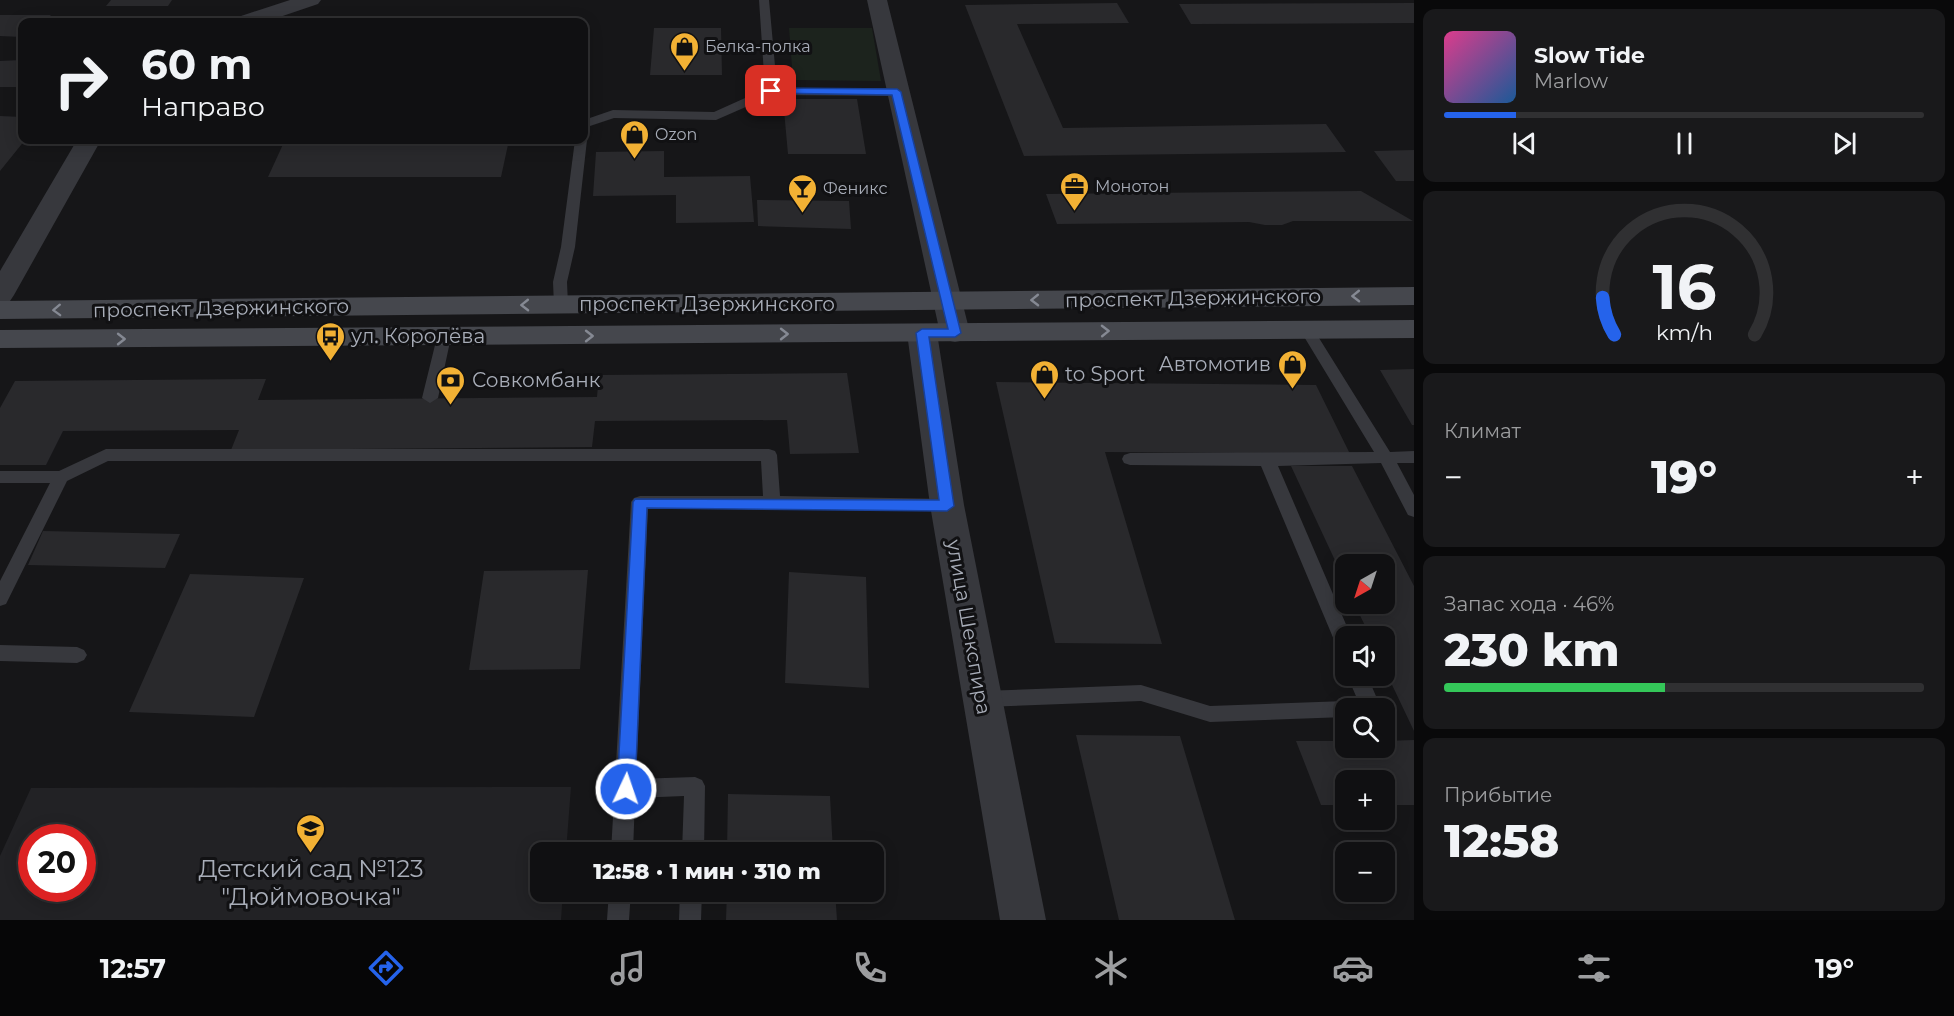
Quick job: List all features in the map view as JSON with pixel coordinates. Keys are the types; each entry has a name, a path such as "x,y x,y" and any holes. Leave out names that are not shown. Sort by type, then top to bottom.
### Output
{"main road":[{"name":"проспект Дзержинского","path":"0,310 1414,296"},
{"name":"проспект Дзержинского","path":"0,339 1414,329"}],"street":[{"path":"258,18 311,0"},
{"name":"улица Шекспира","path":"876,0 947,302 938,333 947,506 1023,920"},
{"path":"0,295 87,144"}],"lane":[{"path":"764,0 771,91"},
{"path":"588,123 613,114 716,116 771,91 897,92"},
{"path":"561,305 560,282 568,247 581,144"},
{"path":"1307,330 1386,458 1414,510"},
{"path":"430,398 444,337"},
{"path":"0,477 61,477 106,455 419,452 769,454 772,502"},
{"path":"1130,459 1267,460 1414,457"},
{"path":"1267,460 1337,626"},
{"path":"0,599 61,477"},
{"path":"623,842 640,502 947,506"},
{"path":"0,653 77,655"},
{"path":"982,699 1141,693 1210,714 1335,709"},
{"path":"626,789 695,786 693,842"},
{"path":"618,920 619,902"},
{"path":"690,920 691,902"}],"shaded area":[{"path":"789,28 872,28 881,81 793,80"},
{"name":"Детский сад №123 \"Дюймовочка\"","path":"571,787 567,842 530,842 530,902 562,902 561,920 0,920 0,856 31,788"}],"building":[{"path":"111,0 172,0 168,6 106,6"},
{"path":"1117,3 1129,23 1017,24 1063,128 1326,124 1346,152 1024,156 965,5"},
{"path":"1414,3 1414,23 1191,24 1179,4"},
{"path":"0,15 51,15 48,18 18,18 18,37 0,36"},
{"path":"654,28 721,28 722,75 650,75"},
{"path":"18,60 18,87 0,87 0,61"},
{"path":"783,99 857,99 866,154 788,154"},
{"path":"0,116 18,117 18,144 22,144 0,171"},
{"path":"283,144 508,144 501,177 268,177"},
{"path":"1414,150 1414,181 1396,181 1374,151"},
{"path":"664,151 664,177 750,176 754,222 676,223 676,195 593,196 596,152"},
{"path":"1361,191 1413,221 1293,221 1282,225 1249,222 1057,224 1046,194"},
{"path":"757,200 849,201 851,229 758,226"},
{"path":"1414,369 1414,425 1412,425 1380,370"},
{"path":"847,373 859,453 790,454 787,420 595,421 592,447 231,450 239,430 63,431 46,465 0,465 0,408 15,381 266,379 258,400 597,397 599,375"},
{"path":"996,382 1316,385 1350,454 1105,452 1162,644 1055,643"},
{"path":"1291,466 1352,466 1414,586 1414,731 1393,686 1395,686 1395,626 1365,626 1359,614 1395,614 1395,554 1335,554 1335,560"},
{"path":"43,531 180,534 165,568 28,565"},
{"path":"588,570 580,669 469,670 484,571"},
{"path":"789,572 866,577 869,688 785,683"},
{"path":"190,574 304,578 254,717 129,712"},
{"path":"1076,735 1180,736 1235,920 1119,920"},
{"path":"1414,740 1414,805 1395,805 1395,770 1335,770 1335,805 1321,805 1296,741 1335,741 1335,758 1395,758 1395,741"},
{"path":"728,794 830,796 832,842 727,842"},
{"path":"727,902 836,902 837,920 726,920"}],"place":[{"name":"Белка-полка","path":"684,72"},
{"name":"Ozon","path":"634,160"},
{"name":"Монотон","path":"1074,212"},
{"name":"Феникс","path":"802,214"},
{"name":"ул. Королёва","path":"330,362"},
{"name":"Автомотив","path":"1292,390"},
{"name":"to Sport","path":"1044,400"},
{"name":"Совкомбанк","path":"451,406"},
{"name":"Детский сад №123 \"Дюймовочка\"","path":"311,854"}],"route":[{"path":"626,789 640,502 947,506 922,333 955,333 897,92 771,91"}]}
